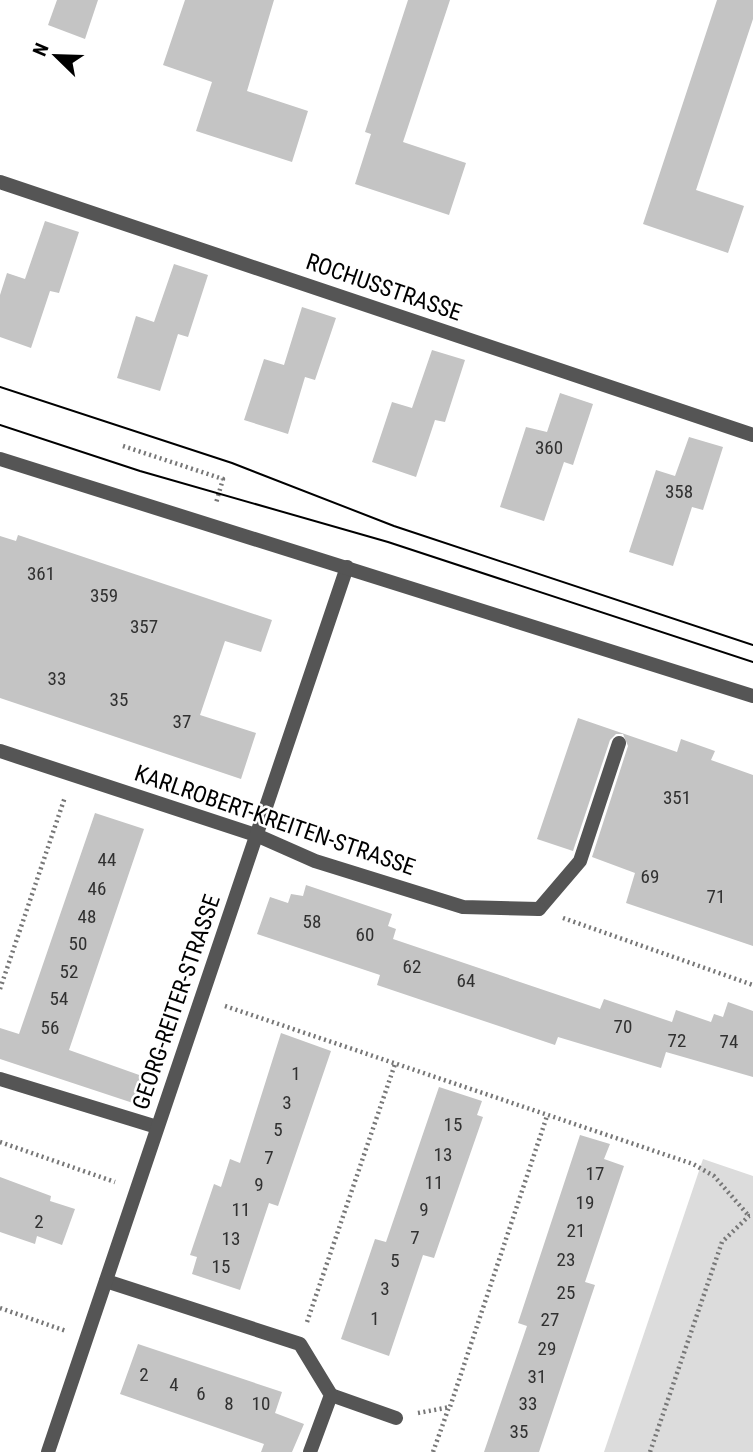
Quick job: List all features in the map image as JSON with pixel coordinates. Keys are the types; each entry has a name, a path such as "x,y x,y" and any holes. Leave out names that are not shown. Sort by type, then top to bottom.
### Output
{"street":[{"name":"ROCHUSSTRASSE","path":"0,182 753,435"},
{"path":"0,458 753,696"},
{"name":"GEORG-REITER-STRASSE","path":"48,1452 347,567"},
{"path":"539,909 580,861 619,743"},
{"name":"KARLROBERT-KREITEN-STRASSE","path":"0,751 256,835 315,861 463,907 539,909"},
{"path":"0,1079 157,1127"},
{"path":"106,1281 300,1344 331,1395 396,1418"},
{"path":"310,1452 331,1395"}],"path":[{"path":"123,446 202,472"},
{"path":"0,989 73,775"},
{"path":"539,909 753,985"},
{"path":"201,998 692,1164 714,1176 751,1216 722,1242 650,1452"},
{"path":"300,1344 394,1064"},
{"path":"433,1452 547,1116"},
{"path":"0,1142 137,1189"},
{"path":"0,1308 88,1338"},
{"path":"396,1418 450,1406"}],"shaded area":[{"path":"703,1159 753,1176 753,1452 604,1452"}],"building":[{"path":"57,0 98,0 85,39 48,25"},
{"path":"185,0 274,0 247,91 308,111 292,162 196,131 212,82 163,65"},
{"path":"408,0 450,0 403,142 466,163 449,215 355,184 371,134 365,132"},
{"path":"717,0 753,0 753,19 696,190 744,206 728,253 643,224"},
{"path":"45,221 79,232 59,293 50,291 31,348 0,337 0,295 7,273 25,279"},
{"path":"174,264 208,275 188,337 178,334 160,391 117,378 136,316 154,322"},
{"path":"302,307 336,318 315,380 305,377 288,434 244,420 264,359 284,365"},
{"path":"432,350 465,360 445,422 435,420 416,477 372,462 392,402 412,408"},
{"path":"560,393 593,404 573,465 564,462 544,521 500,507 526,427 547,432"},
{"path":"689,437 723,447 703,510 692,507 673,566 629,552 656,470 675,476"},
{"path":"18,535 272,620 261,652 225,641 200,715 256,733 241,779 0,698 0,536 16,541"},
{"path":"578,718 677,752 681,739 715,751 711,760 753,775 753,946 626,903 635,873 592,857 628,746 623,734 616,734 610,740 573,851 537,839"},
{"path":"95,813 144,829 69,1050 142,1076 133,1103 0,1059 0,1028 19,1034"},
{"path":"306,885 392,914 388,926 396,929 393,939 600,1009 604,999 672,1022 676,1010 711,1022 714,1014 723,1017 728,1002 753,1011 753,1077 666,1052 661,1068 558,1037 555,1045 377,985 380,975 257,934 270,897 288,903 291,894 303,896"},
{"path":"281,1033 331,1051 278,1206 269,1203 240,1290 192,1274 197,1257 190,1255 214,1184 221,1187 230,1159 240,1163"},
{"path":"439,1087 482,1101 477,1115 483,1117 434,1258 423,1255 389,1356 341,1339 375,1239 386,1242"},
{"path":"580,1135 610,1144 604,1159 624,1166 585,1282 595,1285 539,1452 484,1452 527,1326 518,1323"},
{"path":"0,1177 51,1196 50,1201 75,1209 62,1245 37,1236 35,1244 0,1232"},
{"path":"138,1344 282,1392 275,1413 304,1424 292,1452 261,1452 264,1444 120,1394"}],"tram line":[{"path":"0,387 232,463 394,526 753,645"},
{"path":"0,425 140,471 388,542 753,662"}]}
